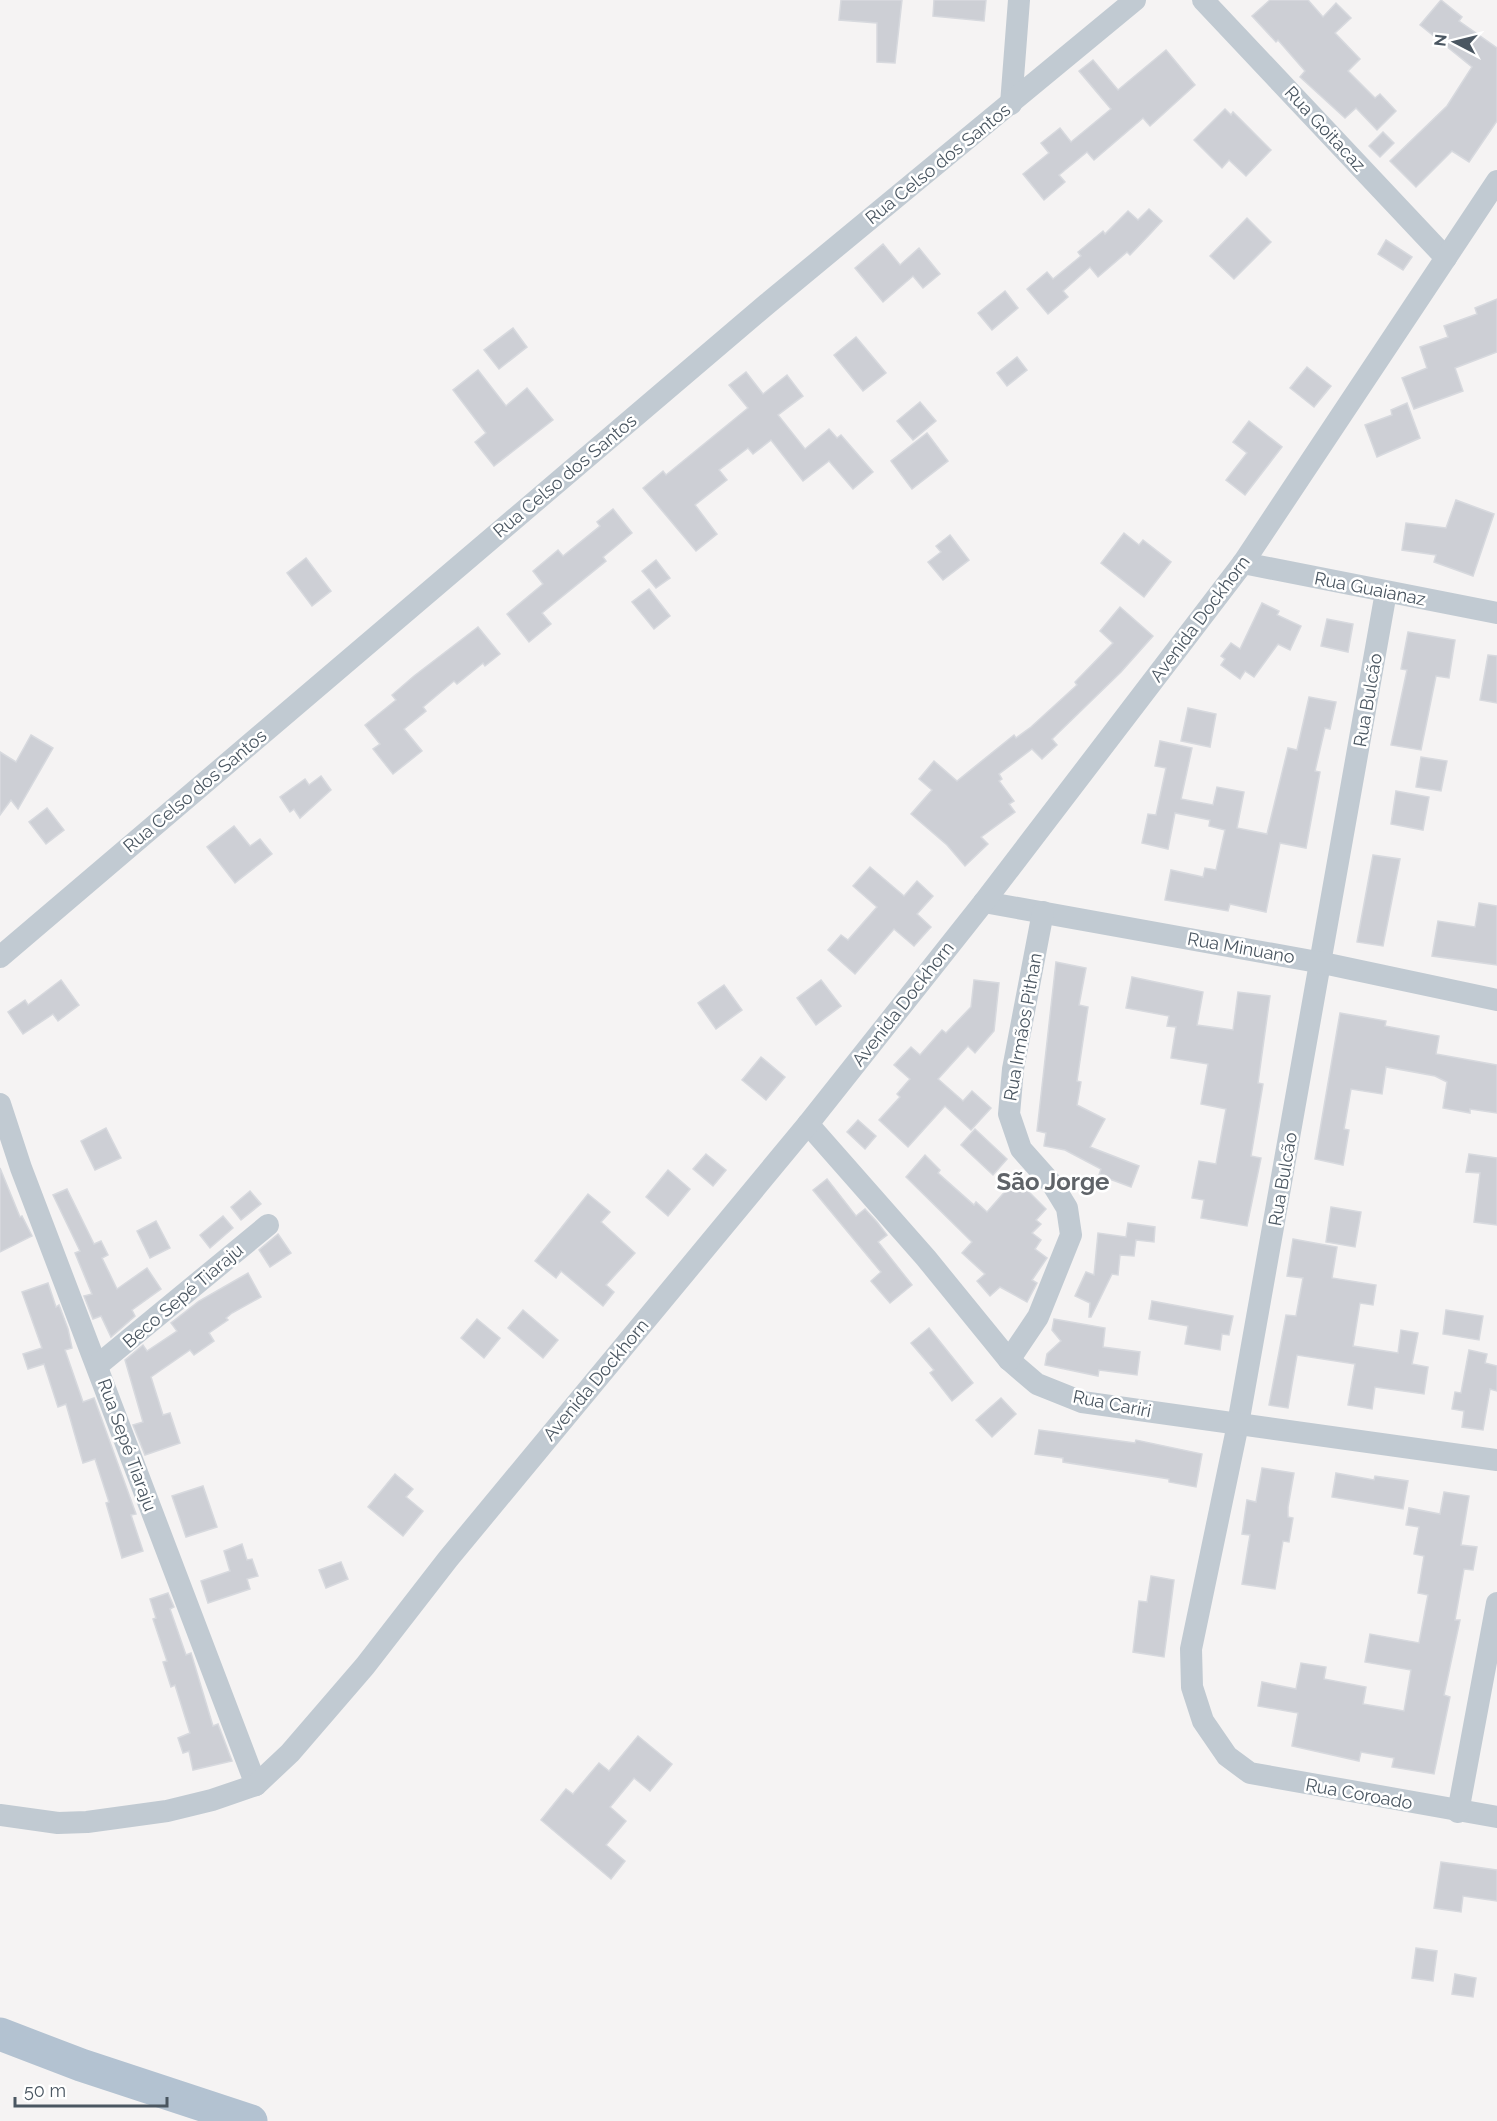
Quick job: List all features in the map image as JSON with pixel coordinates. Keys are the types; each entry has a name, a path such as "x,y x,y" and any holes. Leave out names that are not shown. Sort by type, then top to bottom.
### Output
{"main road":[{"path":"0,2034 81,2065 251,2121"}],"street":[{"path":"1011,104 1019,0"},
{"name":"Rua Celso dos Santos","path":"0,957 767,304 1135,0"},
{"name":"Rua Goitacaz","path":"1203,0 1446,258"},
{"name":"Avenida Dockhorn","path":"256,1785 290,1753 365,1666 448,1559 808,1124 984,902 1243,564 1497,181"},
{"name":"Rua Guaianaz","path":"1243,564 1497,613"},
{"name":"Rua Bulcão","path":"1227,1756 1203,1721 1192,1687 1191,1649 1238,1424 1323,963 1386,592"},
{"name":"Rua Minuano","path":"984,902 1323,963 1497,1000"},
{"name":"Rua Irmãos Pithan","path":"1009,1360 1038,1317 1071,1235 1067,1208 1053,1185 1021,1149 1009,1114 1012,1069 1043,912"},
{"name":"Rua Sepé Tiaraju","path":"0,1104 21,1168 98,1365 256,1785"},
{"name":"Rua Cariri","path":"808,1124 926,1258 1009,1360 1037,1384 1082,1402 1497,1460"},
{"name":"Beco Sepé Tiaraju","path":"98,1365 268,1225"},
{"path":"1458,1812 1497,1603"},
{"name":"Rua Coroado","path":"1227,1756 1250,1773 1458,1812 1497,1817"},
{"path":"0,1815 58,1823 87,1822 167,1811 212,1800 256,1785"}],"building":[{"path":"841,0 902,0 895,63 877,62 877,23 839,20"},
{"path":"934,0 986,0 984,21 933,16"},
{"path":"1270,0 1308,0 1323,17 1336,3 1351,18 1335,33 1360,59 1348,71 1375,98 1380,94 1396,111 1377,130 1356,108 1345,118 1300,77 1305,71 1278,40 1276,42 1252,16"},
{"path":"1441,0 1462,17 1459,21 1497,48 1497,121 1469,162 1452,151 1416,187 1390,161 1447,106 1472,67 1420,25"},
{"path":"1166,50 1195,85 1150,126 1143,118 1094,160 1087,152 1059,175 1065,182 1044,200 1023,174 1049,153 1041,143 1060,128 1071,142 1111,109 1079,71 1093,60 1118,90"},
{"path":"1225,109 1231,115 1233,112 1271,150 1246,176 1229,160 1222,168 1194,140"},
{"path":"1383,132 1394,143 1380,157 1369,146"},
{"path":"1149,209 1162,221 1130,255 1127,252 1098,277 1090,267 1063,291 1068,297 1048,314 1027,289 1047,272 1053,279 1081,256 1078,252 1103,231 1105,234 1128,211 1138,220"},
{"path":"1247,218 1271,242 1234,279 1210,256"},
{"path":"1386,240 1412,257 1403,270 1378,254"},
{"path":"883,244 900,265 919,248 940,274 923,288 913,276 883,302 855,268"},
{"path":"1005,291 1018,308 992,330 978,313"},
{"path":"1497,299 1497,352 1455,368 1463,391 1414,409 1402,378 1427,368 1420,347 1448,337 1444,326 1477,314 1475,308"},
{"path":"513,328 527,347 499,369 484,350"},
{"path":"856,337 886,373 863,391 834,355"},
{"path":"1017,357 1027,370 1007,386 997,373"},
{"path":"1307,367 1331,386 1314,407 1290,388"},
{"path":"478,370 506,406 527,388 553,420 494,466 475,442 486,433 453,390"},
{"path":"746,372 763,394 787,375 803,396 778,415 805,449 829,429 837,438 841,435 873,472 853,489 829,461 803,481 771,440 753,454 748,448 719,470 727,480 695,505 717,534 696,551 643,488 663,471 666,475 748,408 729,385"},
{"path":"920,402 936,421 913,440 897,421"},
{"path":"1407,403 1420,438 1377,457 1365,425 1392,415 1391,410"},
{"path":"1249,421 1282,447 1245,495 1226,480 1247,453 1233,442"},
{"path":"927,433 948,461 912,489 891,461"},
{"path":"1456,500 1494,514 1473,576 1434,562 1436,555 1402,550 1406,523 1446,528"},
{"path":"613,509 632,533 603,557 606,561 542,613 551,624 529,642 507,614 543,584 533,571 558,550 563,556 600,526 597,522"},
{"path":"1124,533 1139,545 1143,540 1171,562 1144,597 1101,563"},
{"path":"950,535 969,560 943,580 928,562 941,552 936,546"},
{"path":"306,558 331,591 312,606 287,573"},
{"path":"656,560 670,578 656,588 642,571"},
{"path":"649,589 670,616 654,629 632,602"},
{"path":"1262,603 1279,611 1277,615 1301,626 1290,650 1278,644 1254,677 1245,671 1240,679 1221,665 1225,659 1221,656 1231,643 1240,649"},
{"path":"1120,607 1153,636 1121,672 1052,739 1057,745 1042,759 1032,749 999,774 1002,779 999,781 1014,801 1009,804 1015,812 981,837 988,844 965,866 947,845 911,814 932,790 919,779 934,761 957,781 1014,735 1016,738 1031,727 1077,685 1075,682 1113,643 1100,631"},
{"path":"1327,619 1353,624 1348,652 1321,646"},
{"path":"478,627 500,654 485,666 483,663 457,684 454,681 423,707 426,711 404,729 422,751 393,774 373,749 380,744 365,725 396,700 392,695"},
{"path":"1408,632 1455,640 1449,678 1436,676 1421,750 1391,745 1407,670 1401,669"},
{"path":"1488,655 1497,656 1497,703 1480,700"},
{"path":"1309,697 1336,702 1330,729 1325,728 1315,771 1320,772 1306,848 1280,843 1266,912 1230,904 1228,911 1165,900 1171,870 1203,877 1205,868 1216,870 1225,830 1209,826 1210,820 1175,813 1168,849 1142,843 1148,814 1156,815 1166,768 1155,766 1160,741 1192,748 1181,799 1213,805 1217,787 1244,792 1237,828 1267,834 1288,748 1297,750"},
{"path":"1188,708 1216,714 1210,747 1181,741"},
{"path":"31,735 53,748 18,809 11,800 0,815 0,752 16,762"},
{"path":"1421,757 1447,761 1441,791 1416,787"},
{"path":"321,776 331,790 300,818 294,809 290,812 280,797 305,779 309,785"},
{"path":"1396,791 1429,797 1423,830 1391,824"},
{"path":"47,808 64,830 46,844 29,822"},
{"path":"234,826 250,846 260,839 272,854 235,883 207,847"},
{"path":"1373,855 1400,859 1383,946 1357,942"},
{"path":"870,867 904,896 917,881 933,896 917,914 931,927 914,946 894,929 855,974 828,950 841,935 848,940 877,907 853,886"},
{"path":"1479,903 1497,906 1497,965 1432,956 1438,921 1475,927"},
{"path":"1056,962 1086,968 1079,1005 1088,1007 1077,1081 1081,1082 1077,1105 1105,1119 1090,1147 1139,1166 1131,1187 1099,1175 1101,1169 1065,1150 1044,1146 1046,1133 1037,1131"},
{"path":"1132,977 1203,992 1197,1025 1233,1030 1238,992 1270,996 1258,1083 1263,1084 1251,1156 1261,1158 1247,1226 1201,1218 1204,1200 1192,1198 1199,1161 1216,1164 1226,1109 1201,1104 1208,1064 1171,1058 1176,1027 1167,1026 1169,1016 1126,1008"},
{"path":"61,980 79,1005 58,1021 53,1014 23,1034 8,1012 25,1000 28,1005"},
{"path":"821,980 841,1006 816,1025 797,998"},
{"path":"974,980 999,983 994,1031 975,1053 968,1046 938,1079 963,1101 972,1091 991,1108 971,1130 945,1106 908,1147 879,1120 900,1097 897,1094 910,1079 894,1065 911,1047 920,1055 942,1030 946,1033 971,1007"},
{"path":"724,985 742,1010 716,1029 698,1003"},
{"path":"1340,1013 1386,1021 1385,1026 1439,1036 1436,1054 1497,1065 1497,1113 1470,1109 1470,1113 1443,1108 1447,1082 1435,1076 1386,1067 1382,1094 1351,1089 1344,1129 1349,1130 1343,1165 1315,1159"},
{"path":"761,1057 785,1077 766,1100 742,1080"},
{"path":"858,1120 876,1136 865,1149 847,1132"},
{"path":"106,1128 121,1158 95,1170 81,1141"},
{"path":"975,1129 1007,1159 993,1175 961,1145"},
{"path":"706,1154 726,1170 713,1186 693,1169"},
{"path":"1469,1154 1497,1158 1497,1225 1474,1222 1480,1173 1466,1172"},
{"path":"925,1155 940,1170 938,1173 974,1205 976,1202 987,1212 1016,1179 1046,1209 1036,1220 1041,1224 1032,1233 1041,1240 1035,1249 1047,1258 1032,1280 1037,1283 1027,1302 1000,1287 990,1296 977,1281 985,1274 962,1253 972,1242 906,1177"},
{"path":"0,1168 20,1217 22,1216 32,1236 0,1252"},
{"path":"668,1170 690,1189 668,1216 646,1197"},
{"path":"827,1179 856,1216 865,1209 887,1235 878,1242 912,1285 890,1303 871,1281 881,1272 813,1190"},
{"path":"67,1189 94,1244 101,1241 108,1255 102,1258 117,1289 147,1268 161,1289 132,1310 135,1316 111,1337 101,1316 93,1319 84,1296 92,1294 75,1253 80,1251 53,1195"},
{"path":"250,1191 261,1204 241,1220 231,1207"},
{"path":"588,1194 610,1212 601,1222 635,1253 606,1285 614,1292 603,1306 561,1271 556,1278 535,1261"},
{"path":"1331,1207 1361,1212 1355,1247 1326,1242"},
{"path":"223,1216 233,1228 210,1248 200,1235"},
{"path":"156,1221 170,1248 150,1258 137,1231"},
{"path":"1128,1223 1155,1227 1154,1242 1136,1240 1134,1256 1120,1255 1118,1275 1112,1274 1089,1317 1090,1303 1075,1296 1086,1272 1094,1275 1098,1233 1126,1237"},
{"path":"278,1234 291,1253 270,1267 259,1250"},
{"path":"1293,1239 1337,1247 1332,1278 1376,1285 1373,1305 1360,1303 1353,1346 1398,1353 1401,1330 1418,1333 1412,1364 1428,1367 1424,1394 1375,1387 1372,1409 1348,1405 1355,1364 1297,1355 1288,1408 1269,1405 1286,1315 1296,1316 1303,1278 1287,1276"},
{"path":"248,1273 261,1297 232,1313 226,1318 228,1320 209,1333 214,1341 194,1355 190,1350 151,1377 163,1415 170,1413 180,1443 145,1455 133,1425 143,1422 125,1360 143,1345 147,1351 177,1331 171,1323 199,1301"},
{"path":"48,1283 56,1307 59,1305 68,1329 72,1348 65,1350 83,1402 94,1398 136,1514 131,1515 143,1551 122,1558 106,1503 109,1502 95,1459 83,1463 66,1404 58,1407 44,1364 28,1369 23,1354 42,1348 22,1292"},
{"path":"1152,1301 1233,1316 1229,1335 1222,1334 1220,1350 1185,1344 1188,1326 1149,1319"},
{"path":"523,1310 558,1340 543,1358 508,1328"},
{"path":"1446,1310 1483,1316 1479,1340 1443,1334"},
{"path":"477,1319 500,1338 484,1358 461,1338"},
{"path":"1054,1319 1105,1328 1103,1347 1140,1352 1137,1375 1099,1370 1098,1376 1045,1365 1047,1354 1061,1341 1052,1330"},
{"path":"929,1328 973,1383 952,1401 930,1373 934,1370 911,1343"},
{"path":"1469,1350 1487,1354 1485,1363 1497,1366 1497,1391 1490,1389 1483,1430 1462,1427 1464,1411 1452,1409 1455,1392 1461,1393"},
{"path":"1001,1398 1016,1414 992,1437 976,1420"},
{"path":"1039,1430 1135,1443 1136,1440 1202,1454 1196,1487 1169,1482 1169,1479 1063,1462 1063,1458 1035,1454"},
{"path":"1262,1468 1294,1473 1288,1507 1288,1517 1293,1518 1289,1542 1283,1541 1275,1589 1242,1584 1250,1535 1242,1534 1247,1500 1256,1502"},
{"path":"1336,1473 1374,1480 1375,1476 1408,1481 1403,1509 1332,1497"},
{"path":"395,1474 413,1489 406,1497 423,1511 403,1536 368,1507"},
{"path":"203,1486 217,1527 186,1537 172,1496"},
{"path":"1444,1492 1469,1496 1461,1545 1477,1547 1473,1570 1464,1569 1455,1620 1460,1620 1444,1695 1450,1697 1434,1774 1392,1767 1394,1758 1361,1752 1359,1761 1292,1746 1298,1713 1258,1706 1262,1682 1296,1689 1301,1663 1326,1667 1324,1679 1366,1687 1363,1704 1404,1711 1411,1670 1365,1662 1370,1634 1419,1643 1428,1595 1418,1593 1424,1556 1414,1554 1419,1527 1406,1525 1409,1508 1440,1514"},
{"path":"242,1544 247,1560 252,1559 258,1576 247,1579 250,1589 208,1603 201,1581 230,1571 224,1551"},
{"path":"341,1562 348,1579 326,1588 319,1570"},
{"path":"1151,1576 1174,1580 1164,1657 1133,1652 1139,1601 1147,1602"},
{"path":"168,1593 174,1607 170,1609 186,1655 191,1653 213,1726 218,1724 232,1761 193,1770 189,1751 183,1753 178,1738 190,1733 175,1685 171,1687 163,1662 167,1661 153,1619 156,1618 150,1599"},
{"path":"638,1736 672,1764 650,1791 634,1778 610,1807 626,1821 606,1845 625,1861 611,1879 541,1820 566,1789 573,1794 599,1763 609,1771"},
{"path":"1441,1862 1497,1870 1497,1901 1463,1896 1461,1912 1434,1908"},
{"path":"1416,1948 1437,1951 1433,1981 1412,1978"},
{"path":"1455,1974 1476,1978 1473,1997 1452,1994"}],"district":[{"name":"São Jorge","path":"1053,1182"}]}
